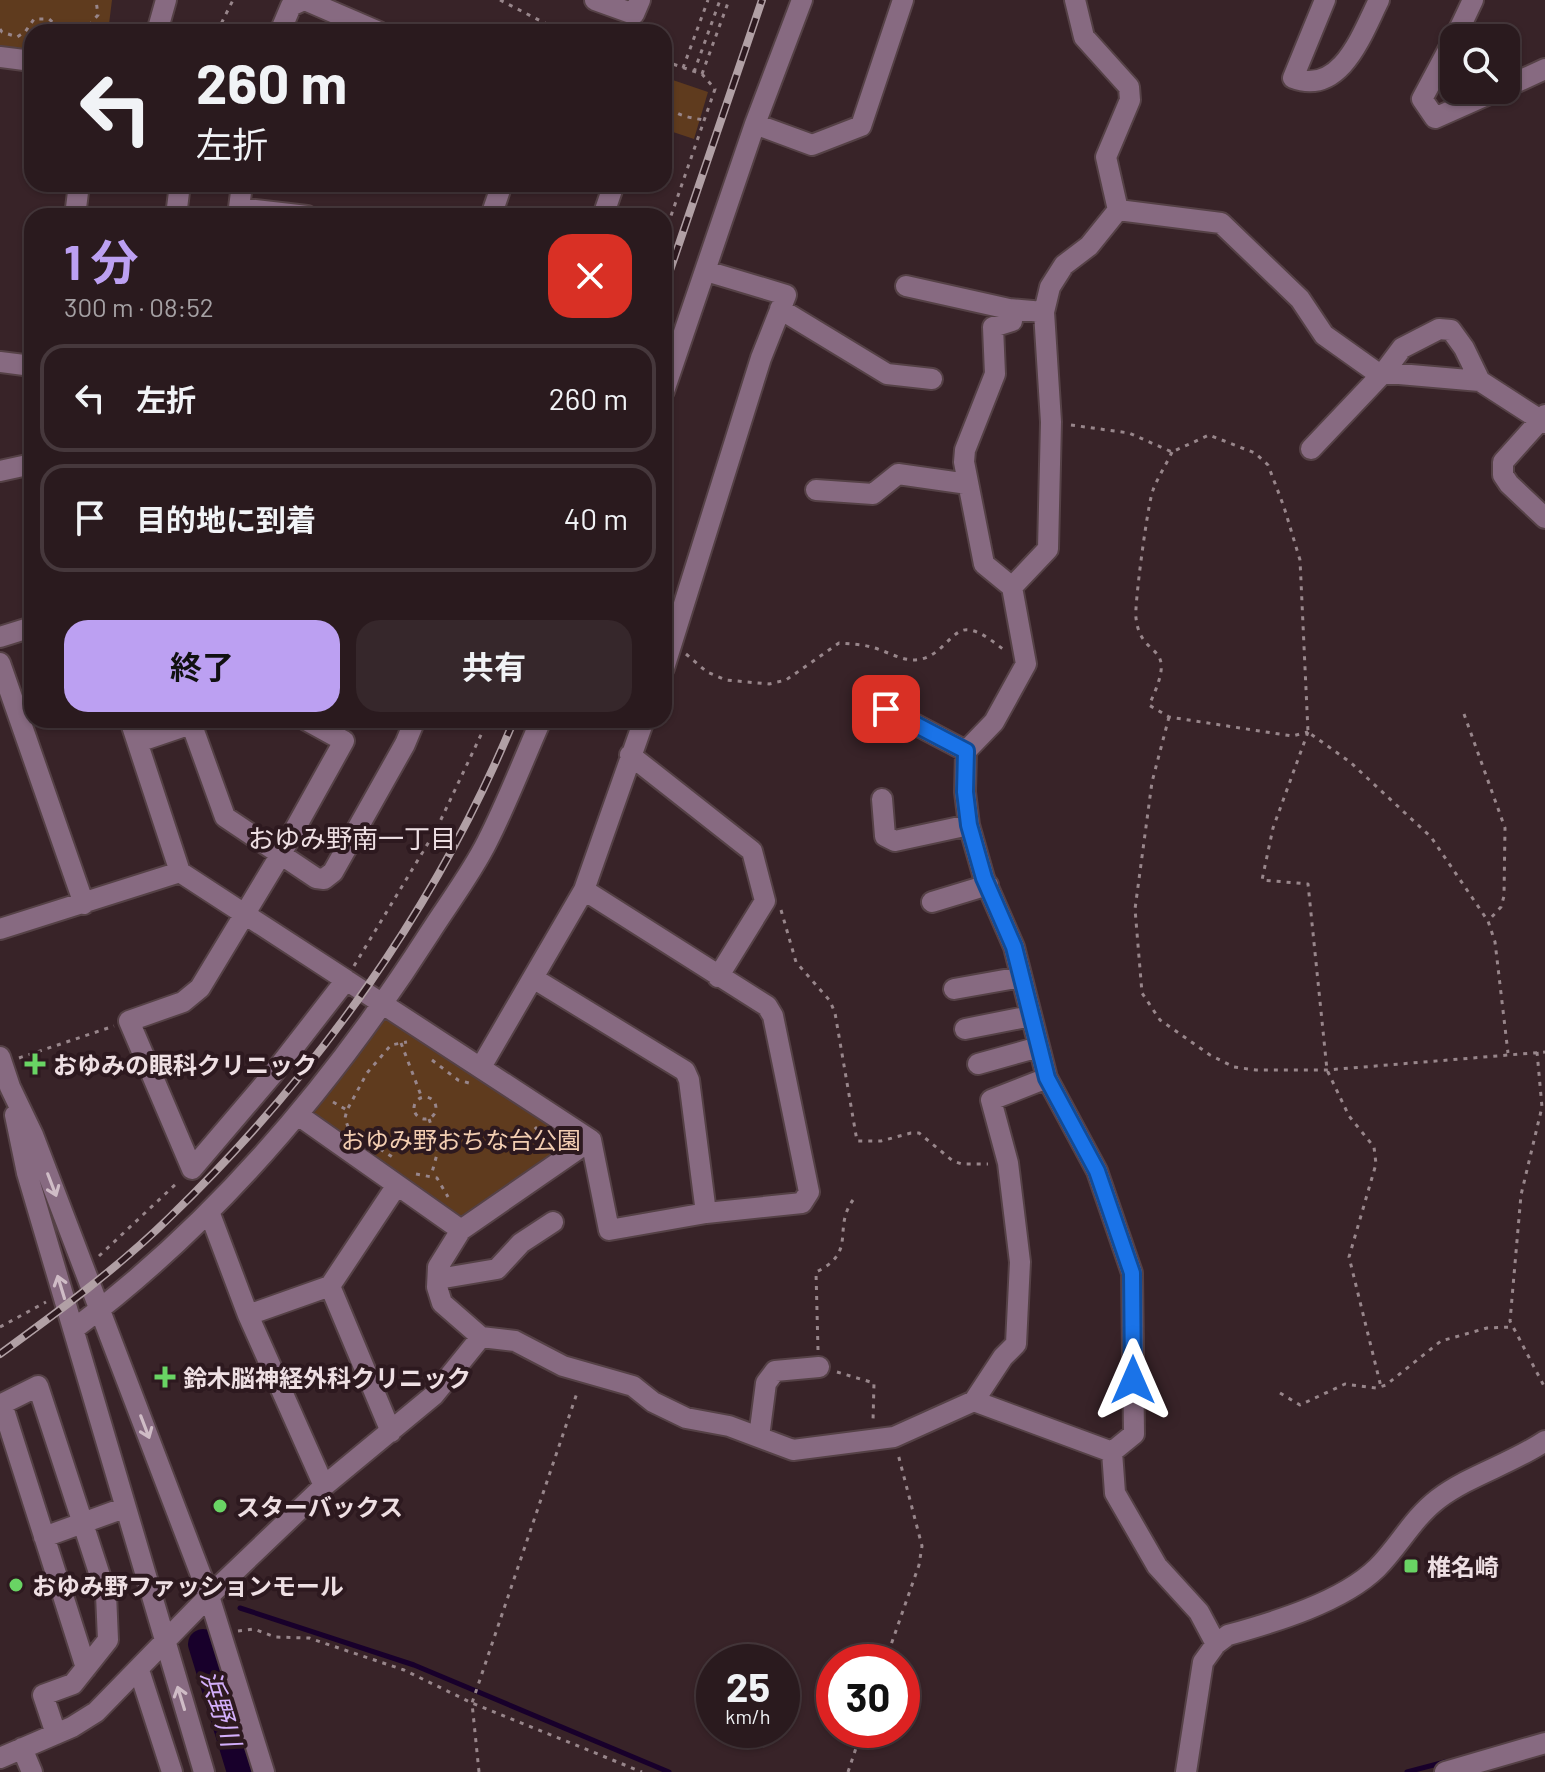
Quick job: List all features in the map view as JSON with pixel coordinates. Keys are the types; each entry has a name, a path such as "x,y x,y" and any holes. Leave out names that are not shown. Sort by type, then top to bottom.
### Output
{"street":[{"path":"159,24 166,0"},
{"path":"283,24 291,6 305,0 360,24"},
{"path":"595,0 634,14 640,0"},
{"path":"672,368 755,124 802,0"},
{"path":"755,124 812,145 861,126 903,0"},
{"path":"1075,0 1084,37 1129,87 1130,100 1106,157 1118,210"},
{"path":"1325,0 1293,78 1307,83 1321,82 1352,56 1379,0"},
{"path":"1461,24 1473,0"},
{"path":"0,57 24,60"},
{"path":"1440,65 1422,99 1435,118 1466,104"},
{"path":"1520,81 1545,69"},
{"path":"1012,587 1048,549 1051,422 1044,312 1050,287 1064,265 1089,246 1118,210"},
{"path":"1118,210 1221,223 1300,299 1324,335 1376,372 1480,381 1544,419 1503,462 1503,475 1545,518"},
{"path":"672,632 761,358 786,295 706,271"},
{"path":"906,286 1009,309 1044,312"},
{"path":"780,309 887,374 932,379"},
{"path":"1009,309 1012,321 993,327 995,374 965,450 964,462 984,564 1012,587 1026,664 994,722 966,751 965,792 969,825 988,885 1014,947 1047,1078 1097,1171 1132,1273 1134,1434 1112,1452"},
{"path":"1311,449 1384,372 1402,348 1439,329 1451,330 1464,348 1480,381"},
{"path":"0,362 24,365"},
{"path":"0,471 24,466"},
{"path":"816,490 873,494 898,474 968,484"},
{"path":"0,637 24,630"},
{"path":"0,663 84,904"},
{"path":"886,709 966,751"},
{"path":"133,728 180,872 385,1004 480,1077 559,1118 591,1140 609,1230 706,1213 802,1203 809,1192 773,1016 767,1006 584,890"},
{"path":"138,742 175,728"},
{"path":"193,728 225,817 316,878 324,879 333,872 412,728"},
{"path":"320,728 344,741 245,916 200,988 183,1002 129,1021 192,1169 273,1074 346,980"},
{"path":"74,1329 210,1214 298,1115 385,1004 487,844 538,728"},
{"path":"480,1077 584,890 641,728"},
{"path":"630,755 752,851 765,901 718,977"},
{"path":"882,799 885,836 895,841 969,825"},
{"path":"0,929 180,872"},
{"path":"932,902 988,885"},
{"path":"954,989 1021,977"},
{"path":"533,978 685,1071 689,1080 706,1213"},
{"path":"965,1029 1031,1016"},
{"path":"978,1064 1039,1047"},
{"path":"1,1060 5,1089 27,1173 204,1772"},
{"path":"591,1140 461,1230 438,1267 442,1303 481,1337 515,1341 563,1366 633,1386 653,1402 686,1418 729,1426 793,1450 872,1441 894,1437 974,1401 1003,1357 1016,1344 1020,1262 1008,1163 991,1100 1047,1078"},
{"path":"5,1089 33,1135 209,1596 264,1772"},
{"path":"298,1115 405,1179 438,1214 461,1230"},
{"path":"248,1315 330,1286 405,1179"},
{"path":"210,1214 248,1315 324,1486"},
{"path":"438,1279 497,1269 521,1243 553,1222"},
{"path":"330,1286 391,1432"},
{"path":"0,1758 56,1734 96,1712 209,1596 324,1486 434,1395 481,1337"},
{"path":"759,1437 766,1383 775,1371 819,1367"},
{"path":"56,1734 43,1695 73,1684 86,1668 108,1640 106,1594 38,1386 2,1404 86,1668"},
{"path":"974,1401 1112,1452"},
{"path":"1186,1772 1203,1662 1216,1644 1228,1635 1332,1598 1358,1583 1376,1569 1402,1541 1416,1519 1438,1500 1545,1441"},
{"path":"1112,1452 1115,1493 1157,1566 1199,1612 1216,1644"},
{"path":"44,1537 124,1508"},
{"path":"139,1670 172,1772"},
{"path":"1445,1772 1545,1743"},
{"path":"22,1748 32,1772"}],"path":[{"path":"91,24 98,15 96,0"},
{"path":"221,24 233,0"},
{"path":"500,0 545,24"},
{"path":"683,68 708,0"},
{"path":"694,72 720,0"},
{"path":"702,74 729,0"},
{"path":"31,24 34,19 49,19 54,24"},
{"path":"0,29 17,37 24,33"},
{"path":"672,64 702,74 715,89 672,213"},
{"path":"672,111 704,120"},
{"path":"1051,422 1129,433 1172,452"},
{"path":"1381,1387 1349,1257 1376,1164 1374,1147 1349,1116 1327,1070 1308,884 1262,880 1273,828 1308,732 1300,560 1268,465 1255,453 1209,435 1172,452 1152,493 1136,618 1145,639 1161,655 1163,665 1159,685 1149,705 1169,717 1292,736 1308,732 1350,762 1431,837 1488,921 1495,942 1508,1053"},
{"path":"672,643 707,672 726,680 752,684 786,680 839,643 870,647 910,660 927,659 937,654 959,631 968,629 981,634 1026,664"},
{"path":"1464,714 1505,828 1504,896 1501,907 1488,921"},
{"path":"1169,717 1152,782 1135,909 1142,993 1160,1020 1210,1055 1234,1067 1256,1070 1327,1070 1545,1052"},
{"path":"346,980 436,830 484,728"},
{"path":"778,901 796,962 830,1001 835,1013 857,1141 881,1141 919,1133 953,1161 975,1165 1008,1163"},
{"path":"1,1060 129,1021"},
{"path":"348,1128 345,1118 347,1110 367,1073 391,1045 408,1042"},
{"path":"401,1043 422,1098"},
{"path":"421,1051 458,1080 480,1077"},
{"path":"1537,1052 1542,1107 1521,1195 1510,1321 1545,1388"},
{"path":"422,1098 435,1104 434,1115 429,1119 421,1119 415,1113 415,1104 422,1098"},
{"path":"531,1122 544,1138 559,1118"},
{"path":"429,1119 439,1147 430,1177"},
{"path":"375,1145 397,1161"},
{"path":"84,1270 192,1169"},
{"path":"405,1179 437,1178 449,1195 438,1214"},
{"path":"853,1200 845,1212 844,1238 837,1257 816,1272 819,1367 874,1383 872,1441"},
{"path":"0,1327 63,1292"},
{"path":"1280,1393 1300,1405 1345,1384 1381,1387 1441,1341 1487,1328 1514,1327"},
{"path":"479,1772 472,1703 585,1371"},
{"path":"891,1644 919,1565 922,1546 894,1437"},
{"path":"221,1634 254,1629 275,1637 309,1638 404,1670 472,1703 642,1772"},
{"path":"848,1772 856,1748"}],"green space":[{"path":"0,0 112,0 109,24 24,24 24,50 0,47"},
{"path":"672,80 708,92 694,139 672,132"},
{"name":"おゆみ野おちな台公園","path":"389,1013 582,1138 461,1221 311,1117"}],"waterway":[{"path":"240,1608 414,1665 669,1772"},
{"name":"浜野川","path":"203,1644 242,1772"},
{"path":"1407,1772 1445,1762"}],"railway":[{"path":"672,264 762,0"},
{"path":"0,1354 150,1236 274,1107 368,986 410,923 448,857 510,728"}],"place":[{"name":"おゆみの眼科クリニック","path":"35,1064"},
{"name":"鈴木脳神経外科クリニック","path":"165,1377"},
{"name":"スターバックス","path":"220,1506"},
{"name":"椎名崎","path":"1411,1566"},
{"name":"おゆみ野ファッションモール","path":"16,1585"}],"district":[{"name":"おゆみ野南一丁目","path":"352,837"}],"route":[{"path":"886,709 966,751 965,792 969,825 984,878 1014,947 1047,1078 1097,1171 1132,1273 1133,1380"}]}
